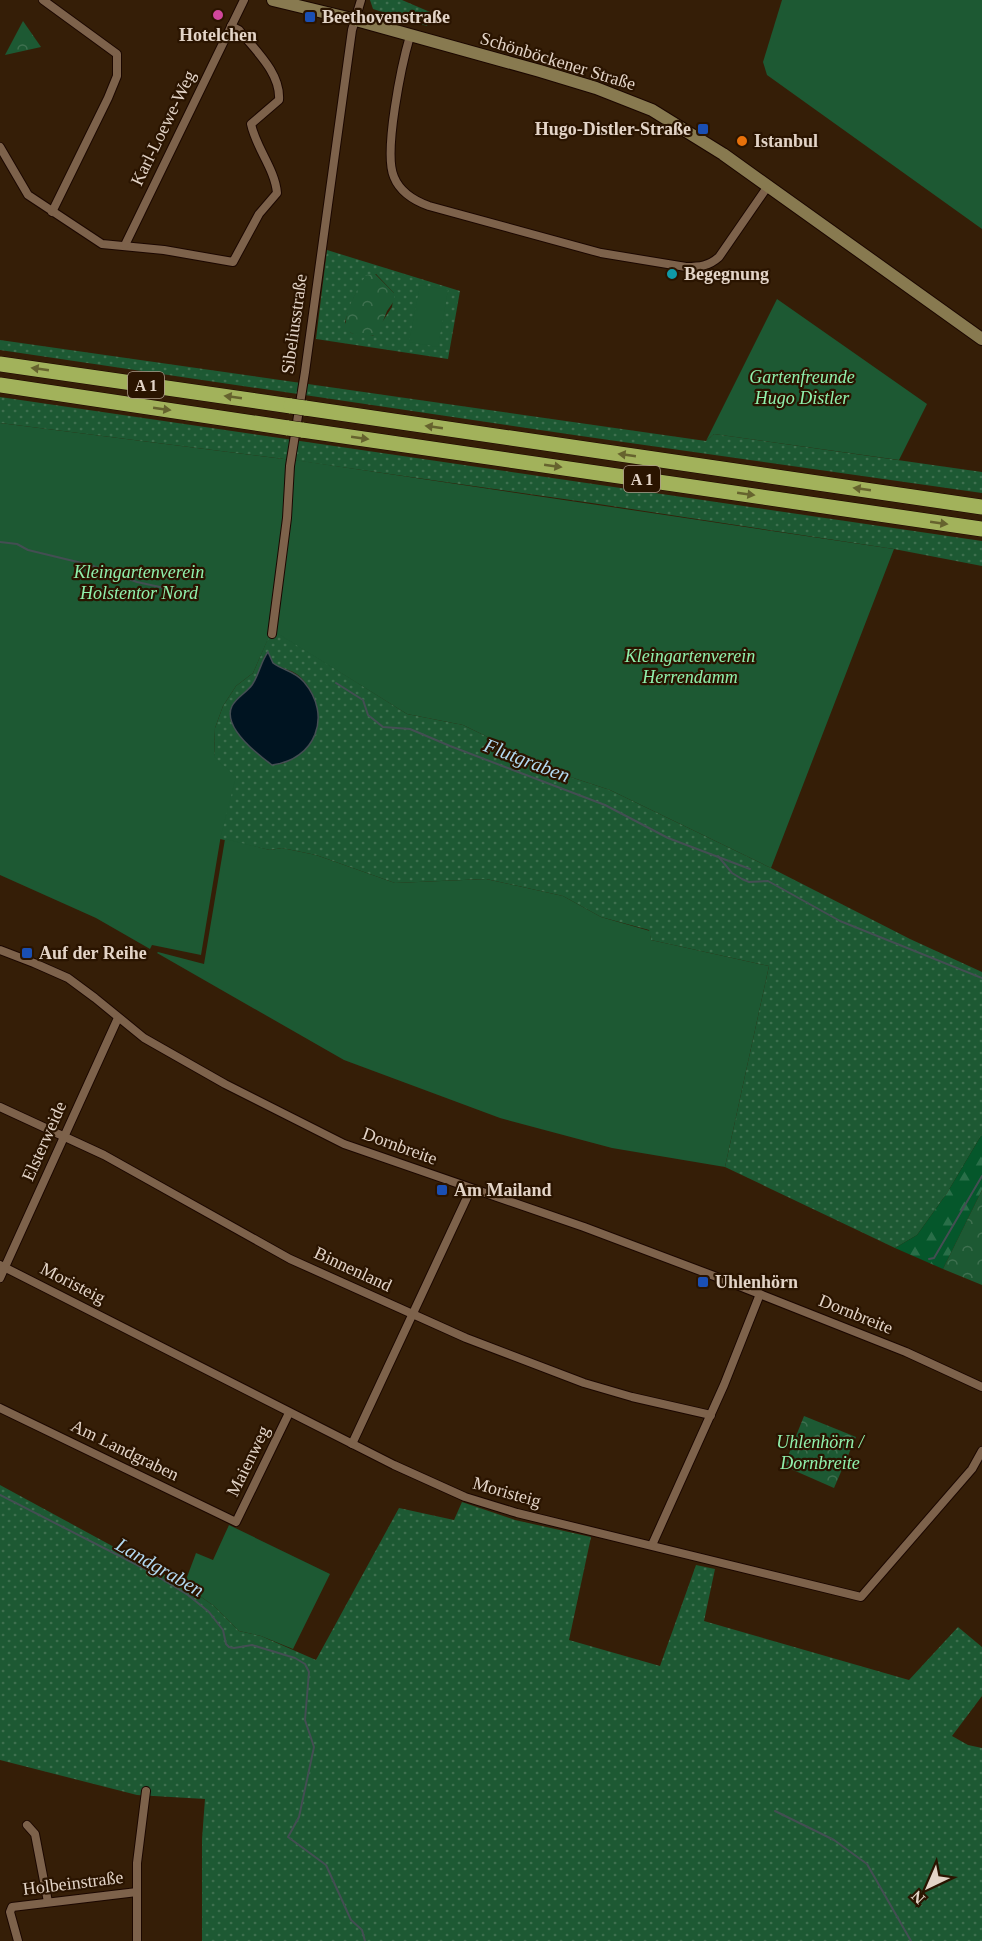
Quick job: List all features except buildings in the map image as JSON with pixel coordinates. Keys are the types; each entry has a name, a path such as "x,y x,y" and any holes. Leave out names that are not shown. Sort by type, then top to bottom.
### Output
{"highway":[{"name":"A 1","path":"0,364 982,507"},
{"name":"A 1","path":"0,385 982,529"}],"main road":[{"name":"Schönböckener Straße","path":"273,0 540,70 596,88 649,109 698,137 982,339"}],"street":[{"path":"43,0 117,54 118,64 117,76 108,98 52,212"},
{"name":"Karl-Loewe-Weg","path":"124,245 244,0"},
{"path":"356,20 361,0"},
{"name":"Sibeliusstraße","path":"272,634 287,518 290,466 349,52 356,20"},
{"path":"0,147 28,195 102,244 187,253 232,262 259,214 277,193 276,184 253,135 251,124 279,100 280,88 276,77 239,30 231,26"},
{"path":"410,36 395,104 391,160 393,176 400,188 416,201 591,250 686,267 701,267 711,264 719,257 768,186"},
{"name":"Dornbreite","path":"0,950 68,978 144,1038 225,1084 344,1144 585,1227 906,1352 982,1387"},
{"name":"Elsterweide","path":"0,1278 3,1266 118,1018"},
{"name":"Binnenland","path":"0,1107 104,1155 290,1258 411,1314 584,1383 632,1397 711,1415"},
{"path":"352,1444 471,1189"},
{"name":"Moristeig","path":"3,1266 289,1413 465,1497 516,1513 861,1597 972,1469 982,1451"},
{"path":"652,1545 711,1415 760,1294"},
{"name":"Am Landgraben","path":"0,1408 236,1522"},
{"name":"Maienweg","path":"236,1522 289,1413"},
{"path":"137,1941 137,1863 146,1791"},
{"path":"27,1825 35,1834 48,1902"},
{"name":"Holbeinstraße","path":"18,1941 10,1912 12,1907 136,1892"}],"green space":[{"path":"370,0 402,0 430,12 427,26 373,9"},
{"path":"782,0 982,0 982,229 767,75 763,62"},
{"path":"23,21 41,47 5,55"},
{"path":"327,250 460,291 448,359 316,339","holes":["376,274 394,293 392,307 373,336 351,333 345,322 356,294 364,282"]},
{"path":"375,274 394,293 394,301 387,311 378,334 357,335 348,330 347,316 366,275"},
{"path":"420,285 448,290 438,347 409,342"},
{"name":"Gartenfreunde Hugo Distler","path":"777,299 927,404 899,460 714,434 706,441"},
{"path":"0,340 706,441 714,434 982,472 982,493 0,350"},
{"path":"0,397 982,541 982,566 894,549 592,503 292,460 0,423"},
{"path":"0,423 292,460 287,518 295,460 894,549 771,868 610,790 531,764 500,743 463,725 407,714 272,630 253,673 236,686 223,706 215,728 214,757 236,777 221,835 201,955 152,945 150,949 96,918 0,875"},
{"path":"272,629 407,714 463,725 500,743 531,764 610,790 910,939 982,972 982,1134 947,1193 917,1235 895,1248 725,1167 769,966 651,940 649,930 601,917 563,896 486,879 395,883 316,855 282,848 270,850 220,839 214,757 215,728 223,706 236,686 253,673","holes":["268,652 273,663 295,673 307,684 313,694 318,717 312,739 305,749 289,761 279,764 257,754 238,733 230,719 234,703 251,686"]},
{"path":"225,839 270,850 282,848 316,855 395,883 486,879 563,896 601,917 650,931 651,940 769,966 725,1167 612,1148 500,1118 344,1060 157,953 204,964"},
{"path":"982,1134 982,1190 943,1269 895,1248 917,1235 947,1193"},
{"path":"982,1190 982,1285 943,1269"},
{"name":"Uhlenhörn / Dornbreite","path":"804,1416 856,1437 834,1488 784,1466"},
{"path":"0,1485 184,1585 214,1606 239,1631 261,1636 316,1660 399,1508 454,1520 462,1502 515,1520 591,1537 569,1640 660,1666 696,1565 715,1569 704,1621 909,1680 958,1627 982,1647 982,1696 952,1736 968,1745 982,1748 982,1941 202,1941 202,1839 205,1799 137,1795 0,1760"},
{"path":"229,1525 330,1574 293,1649 261,1636 239,1631 214,1606 184,1585 196,1553 213,1560"}],"water":[{"path":"268,652 273,663 304,682 313,695 318,722 309,746 299,755 272,765 236,731 230,714 234,703 250,688"}],"waterway":[{"name":"Flutgraben","path":"0,542 17,544 28,550 90,565 137,582 178,591 188,596"},
{"name":"Flutgraben","path":"336,683 363,700 368,715 383,727 410,729 605,805 668,838 750,869"},
{"name":"Flutgraben","path":"718,856 732,873 742,879 749,882 768,881 840,921 982,978"},
{"path":"929,1259 934,1258 982,1176"},
{"name":"Landgraben","path":"0,1495 147,1570 188,1595 209,1612 223,1630 226,1644 229,1647 252,1645 295,1658 305,1664 309,1672 305,1720 314,1747 299,1817 288,1837 326,1865 351,1920 362,1930 365,1941"},
{"path":"775,1811 834,1840 867,1864 911,1941"}],"place":[{"name":"Hotelchen","path":"218,15"},
{"name":"Beethovenstraße","path":"310,17"},
{"name":"Hugo-Distler-Straße","path":"703,129"},
{"name":"Istanbul","path":"742,141"},
{"name":"Begegnung","path":"672,274"},
{"name":"Auf der Reihe","path":"27,953"},
{"name":"Am Mailand","path":"442,1190"},
{"name":"Uhlenhörn","path":"703,1282"}],"park label":[{"name":"Kleingartenverein Holstentor Nord","path":"139,582"},
{"name":"Kleingartenverein Herrendamm","path":"690,666"}]}
